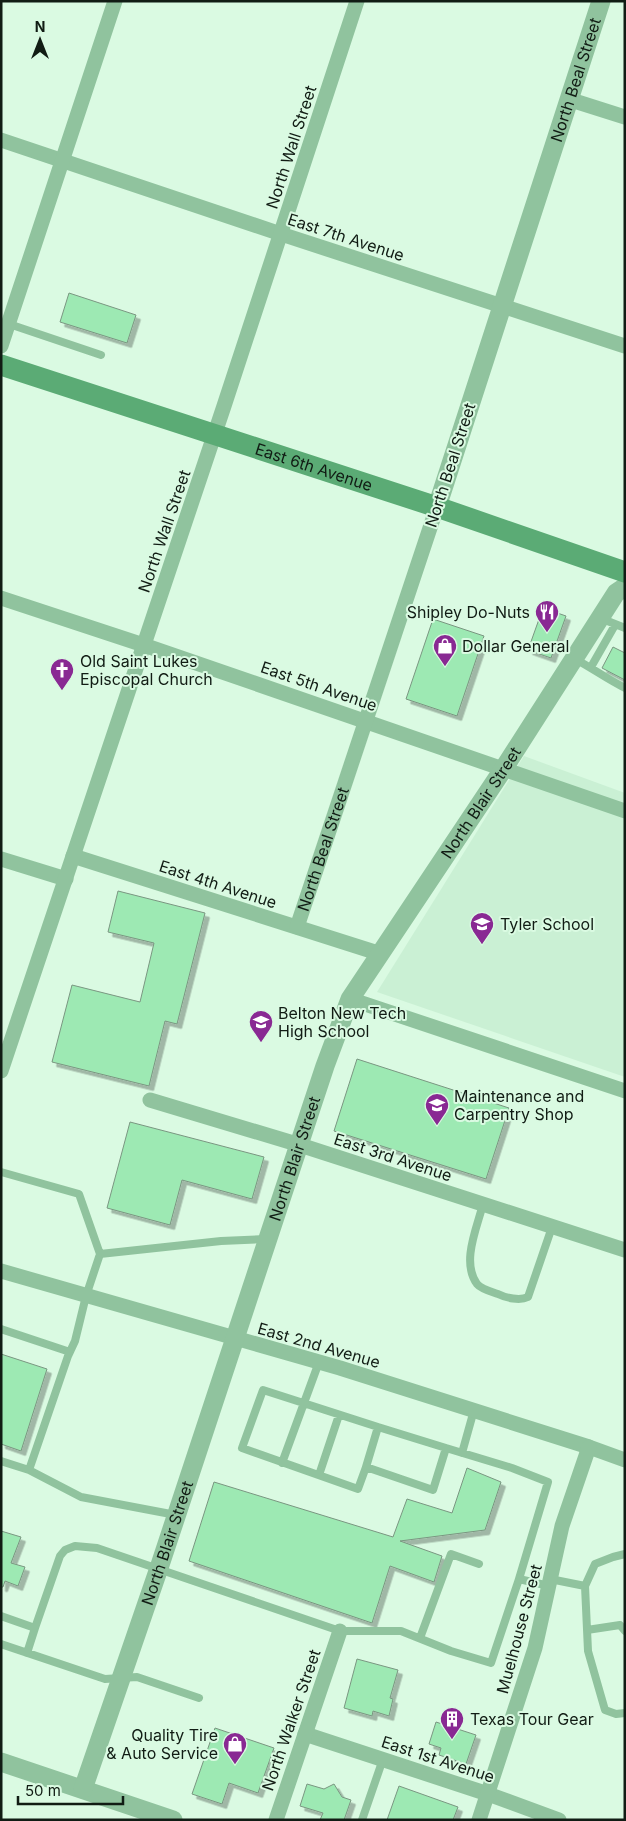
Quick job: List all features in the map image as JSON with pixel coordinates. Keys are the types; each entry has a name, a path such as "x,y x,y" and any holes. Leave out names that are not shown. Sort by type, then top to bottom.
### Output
{"main road":[{"name":"East 6th Avenue","path":"1,365 437,507 625,572"}],"street":[{"path":"1,346 114,1"},
{"name":"North Wall Street","path":"1,1071 5,1050 66,879 215,435 357,1"},
{"name":"North Beal Street","path":"297,928 437,507 601,1"},
{"path":"568,99 625,117"},
{"name":"East 7th Avenue","path":"1,140 625,346"},
{"name":"North Blair Street","path":"83,1789 236,1339 325,1066 350,999 504,768 574,658 608,621 616,593 625,586"},
{"name":"East 5th Avenue","path":"1,598 366,720 625,811"},
{"name":"East 4th Avenue","path":"73,856 381,954"},
{"path":"1,859 66,879"},
{"path":"350,999 625,1091"},
{"name":"East 3rd Avenue","path":"150,1100 300,1145 625,1250"},
{"name":"East 2nd Avenue","path":"1,1271 319,1362 589,1446 625,1460"},
{"name":"Muelhouse Street","path":"479,1820 535,1648 562,1526 589,1446"},
{"name":"North Walker Street","path":"276,1820 340,1631"},
{"name":"East 1st Avenue","path":"305,1734 488,1794 559,1820"},
{"path":"1,1762 83,1789 135,1810 173,1820"}],"lane":[{"path":"9,324 101,355"},
{"path":"591,667 608,621 625,628"},
{"path":"574,658 591,667 601,676 625,688"},
{"path":"1,1172 79,1194 100,1254 86,1296 75,1341 29,1470"},
{"path":"483,1204 470,1252 470,1270 478,1285 502,1297 523,1299 528,1297 552,1226"},
{"path":"100,1254 222,1241 268,1239"},
{"path":"1,1329 70,1352"},
{"path":"282,1462 319,1362"},
{"path":"27,1653 60,1556 65,1550 75,1546 86,1546 159,1568 340,1631 401,1631 451,1651 491,1663 548,1482 512,1468 263,1390 242,1448 358,1488 378,1427"},
{"path":"462,1453 474,1410"},
{"path":"319,1475 339,1415"},
{"path":"366,1467 433,1490 446,1448"},
{"path":"1,1461 29,1470 81,1497 176,1516"},
{"path":"420,1638 451,1554 479,1564"},
{"path":"625,1554 595,1564 585,1586 588,1650 605,1710 616,1714 625,1712"},
{"path":"519,1579 585,1586"},
{"path":"1,1616 35,1628"},
{"path":"587,1630 620,1625 625,1631"},
{"path":"1,1644 105,1679 137,1677 200,1698"},
{"path":"362,1820 383,1759"}],"shaded area":[{"path":"524,756 625,793 625,1077 377,992"}],"building":[{"path":"69,293 136,315 127,343 60,322"},
{"name":"Shipley Do-Nuts","path":"543,608 566,616 551,658 528,650"},
{"name":"Dollar General","path":"433,619 484,636 457,716 406,699"},
{"path":"613,647 625,653 625,680 602,668"},
{"path":"118,891 205,913 177,1024 165,1021 149,1086 52,1062 72,985 140,1002 154,943 108,932"},
{"path":"357,1059 509,1108 486,1179 334,1131"},
{"path":"130,1122 264,1157 252,1199 182,1180 170,1225 107,1208"},
{"path":"1,1354 47,1369 21,1451 1,1444"},
{"path":"467,1468 501,1482 485,1530 400,1541 442,1556 434,1582 390,1566 372,1623 189,1561 214,1482 393,1537 407,1499 452,1513"},
{"path":"1,1531 21,1537 11,1563 25,1567 18,1586 5,1581 3,1587 1,1587"},
{"path":"357,1659 398,1670 390,1698 393,1699 389,1716 373,1711 372,1716 344,1708"},
{"name":"Texas Tour Gear","path":"436,1722 476,1735 466,1764 439,1755 441,1748 429,1744"},
{"name":"Quality Tire & Auto Service","path":"215,1728 274,1748 258,1793 229,1783 222,1804 192,1794"},
{"path":"307,1784 324,1789 334,1784 342,1797 351,1800 344,1820 320,1820 323,1813 300,1806"},
{"path":"399,1786 458,1807 453,1820 387,1820"}],"place":[{"name":"Shipley Do-Nuts","path":"547,633"},
{"name":"Dollar General","path":"445,667"},
{"name":"Old Saint Lukes Episcopal Church","path":"62,691"},
{"name":"Tyler School","path":"482,945"},
{"name":"Belton New Tech High School","path":"261,1043"},
{"name":"Maintenance and Carpentry Shop","path":"437,1126"},
{"name":"Texas Tour Gear","path":"452,1740"},
{"name":"Quality Tire & Auto Service","path":"235,1765"}]}
